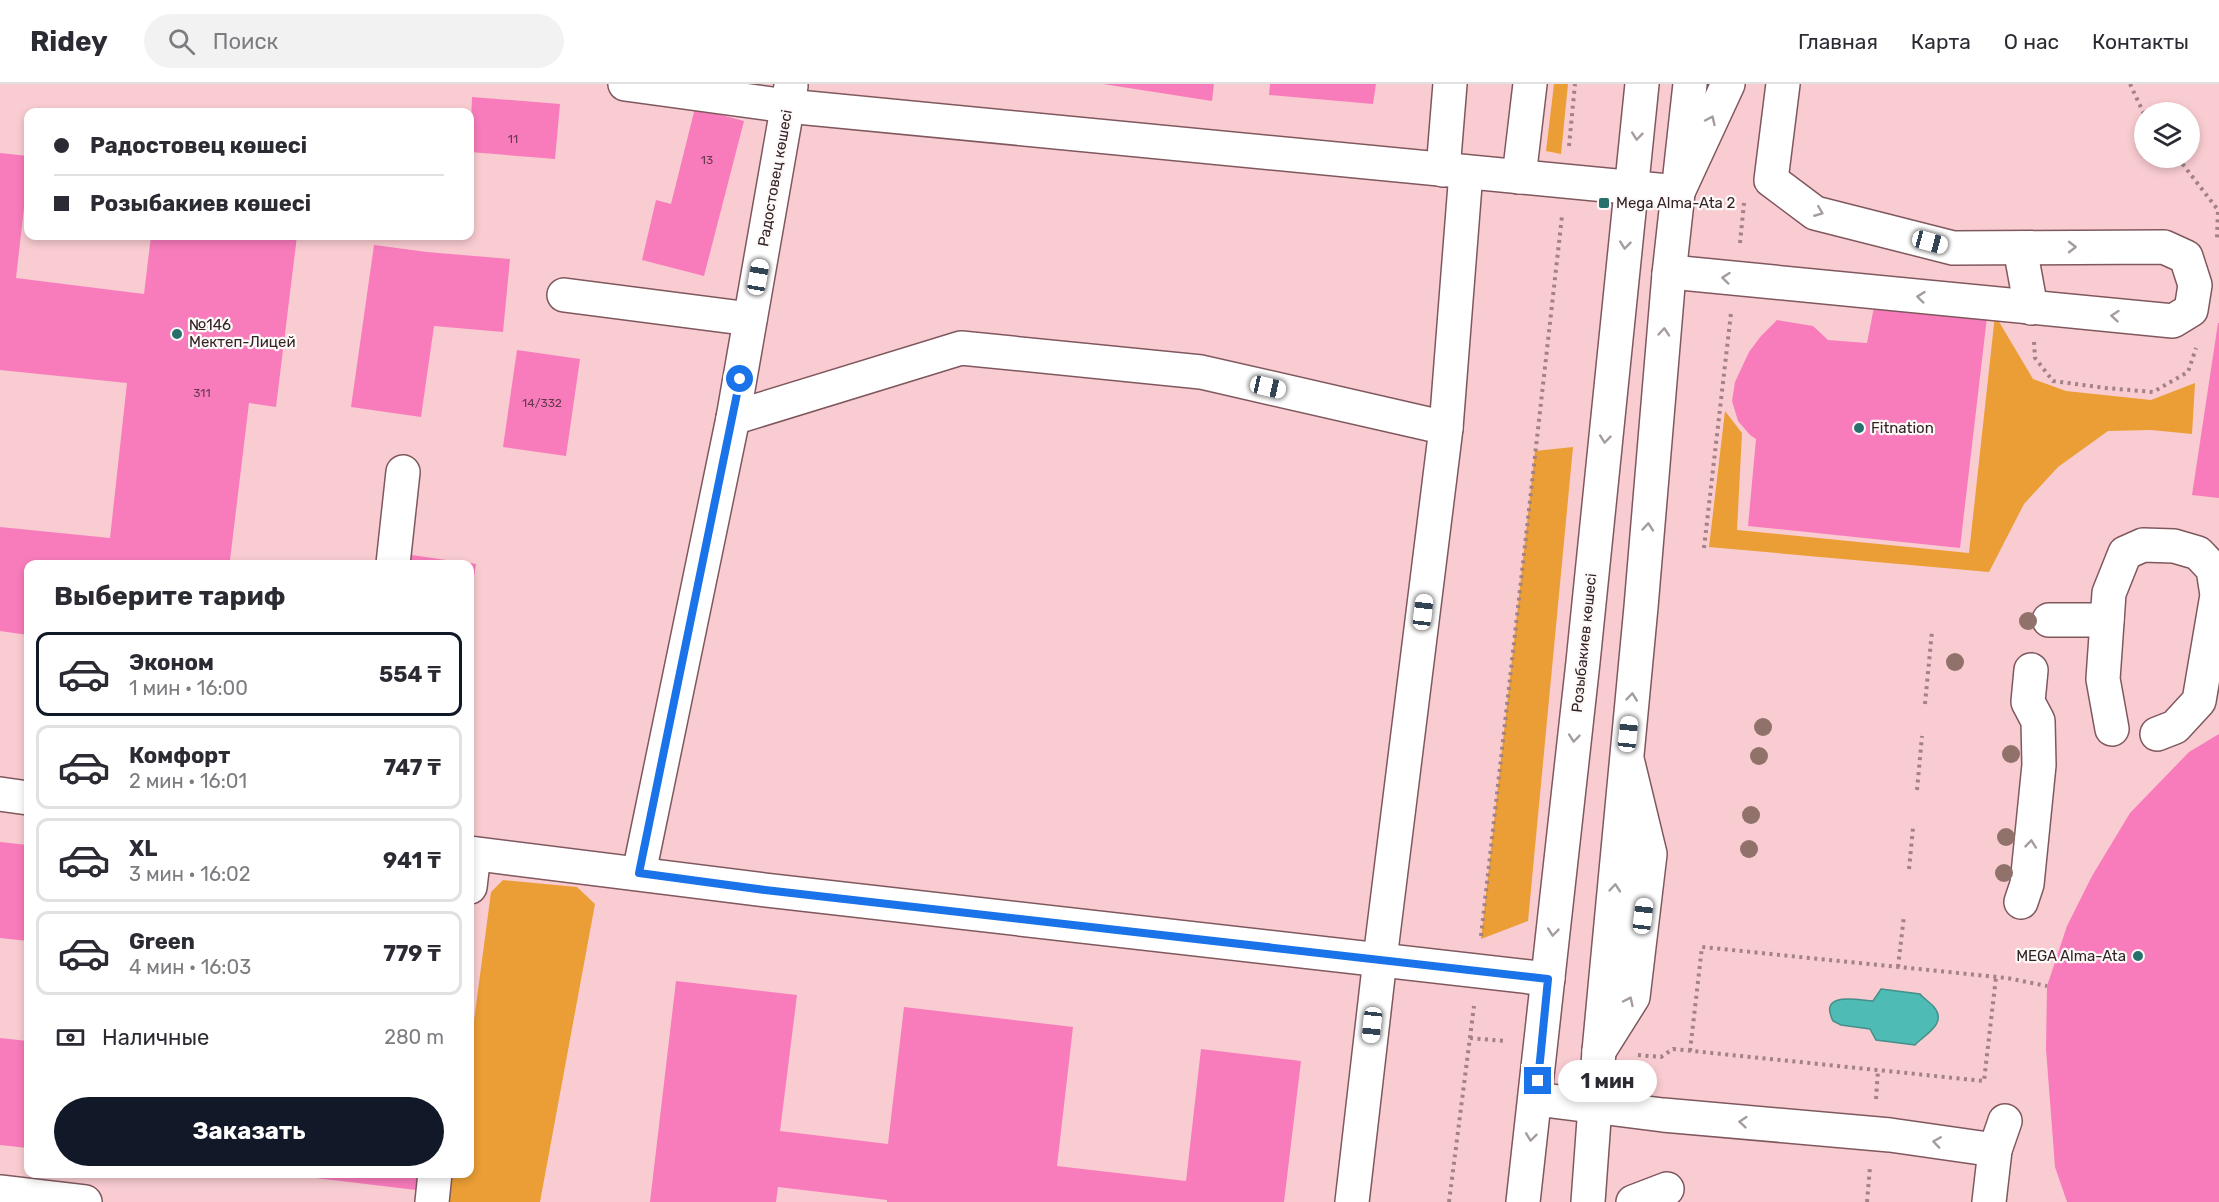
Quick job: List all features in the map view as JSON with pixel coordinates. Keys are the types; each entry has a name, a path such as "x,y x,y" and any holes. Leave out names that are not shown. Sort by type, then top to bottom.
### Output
{"main road":[{"path":"625,84 789,95 1455,171 1678,192"},
{"path":"1352,1202 1446,428 1455,171 1450,84"},
{"path":"1519,177 1530,84"},
{"name":"Розыбакиев көшесі","path":"1523,1202 1584,650 1642,84"},
{"path":"1588,1202 1599,1051 1641,607 1669,274 1690,84"},
{"path":"1678,192 1728,84"},
{"path":"1669,274 1681,273 2173,321 2191,310 2194,285 2186,256 2164,246 1953,248 1815,213 1771,180 1783,84"},
{"name":"Радостовец көшесі","path":"639,873 733,418 789,95"},
{"path":"2020,248 2031,308"},
{"path":"564,295 750,319"},
{"path":"733,418 961,348 1201,372 1446,428"},
{"path":"393,560 403,472"},
{"path":"2112,729 2103,679 2109,593 2126,553 2143,545 2174,546 2198,553 2213,569 2217,595 2199,701 2175,727 2157,734"},
{"path":"2049,620 2107,620"},
{"path":"2021,902 2027,884 2039,765 2038,721 2028,702 2031,670"},
{"path":"0,794 24,797"},
{"path":"474,854 765,890 1548,979"},
{"path":"1536,1099 1596,1108 1890,1135 2000,1135 1989,1202"},
{"path":"432,1202 434,1178"},
{"path":"1633,1202 1667,1190"},
{"path":"0,1192 85,1202"}],"path":[{"path":"1449,1202 1478,972 1575,84"},
{"path":"2130,84 2138,102"},
{"path":"1704,548 1744,201"},
{"path":"2031,308 2035,358 2053,381 2153,392 2188,372"},
{"path":"1925,704 1932,631"},
{"path":"1917,789 1922,736"},
{"path":"1909,869 1913,828"},
{"path":"1898,967 1904,916"},
{"path":"1690,1051 1702,947 1996,977 2047,986"},
{"path":"1634,1055 1660,1057 1673,1049 1984,1081 1996,977"},
{"path":"1470,1038 1509,1042"}],"shaded area":[{"path":"1554,84 1568,84 1561,154 1546,151"},
{"path":"1995,315 2033,379 2066,391 2151,400 2195,383 2192,434 2151,430 2108,431 2058,467 2024,504 1989,572 1709,547 1725,411 1742,433 1737,530 1969,553"},
{"path":"1573,447 1528,921 1481,939 1535,451"},
{"path":"503,880 577,887 595,904 540,1202 449,1202 452,1178 474,1178 474,1021 491,892"}],"water":[{"path":"1881,989 1920,994 1938,1013 1937,1024 1915,1045 1876,1040 1870,1029 1841,1025 1833,1021 1830,1011 1835,1001 1849,999 1873,1001"}],"building":[{"path":"1103,84 1214,84 1212,101"},
{"path":"1270,84 1376,84 1373,104 1269,95"},
{"path":"472,97 560,104 555,159 474,152 474,108 472,108"},
{"path":"695,108 744,121 704,276 642,260 656,200 671,204"},
{"path":"0,153 24,156 24,208 16,278 144,294 151,240 297,240 276,407 249,403 230,560 24,560 24,634 0,631 0,527 110,538 127,383 0,370"},
{"path":"374,245 510,259 503,332 434,326 421,417 351,407"},
{"name":"Fitnation","path":"1874,307 1987,317 1960,548 1748,526 1756,439 1738,421 1732,401 1735,382 1749,352 1777,320 1813,326 1828,340 1867,343"},
{"path":"2219,323 2219,498 2192,495"},
{"path":"517,350 580,359 566,456 503,447"},
{"path":"405,554 446,560 404,560"},
{"name":"MEGA Alma-Ata","path":"2219,734 2219,1202 2067,1202 2055,1167 2046,1049 2047,986 2067,926 2092,876 2130,813 2189,752"},
{"path":"0,842 24,845 24,941 0,938"},
{"path":"676,981 797,995 780,1131 888,1144 904,1007 1073,1027 1057,1166 1186,1181 1201,1049 1301,1061 1284,1202 887,1202 887,1200 778,1187 776,1202 650,1202"},
{"path":"0,1038 24,1041 24,1148 0,1145"},
{"path":"316,1178 417,1178 416,1190"}],"place":[{"name":"Mega Alma-Ata 2","path":"1604,203"},
{"name":"№146 Мектеп-Лицей","path":"177,334"},
{"name":"Fitnation","path":"1859,428"},
{"name":"MEGA Alma-Ata","path":"2138,956"}],"route":[{"path":"740,379 639,873 765,890 1548,979 1538,1081"}]}
